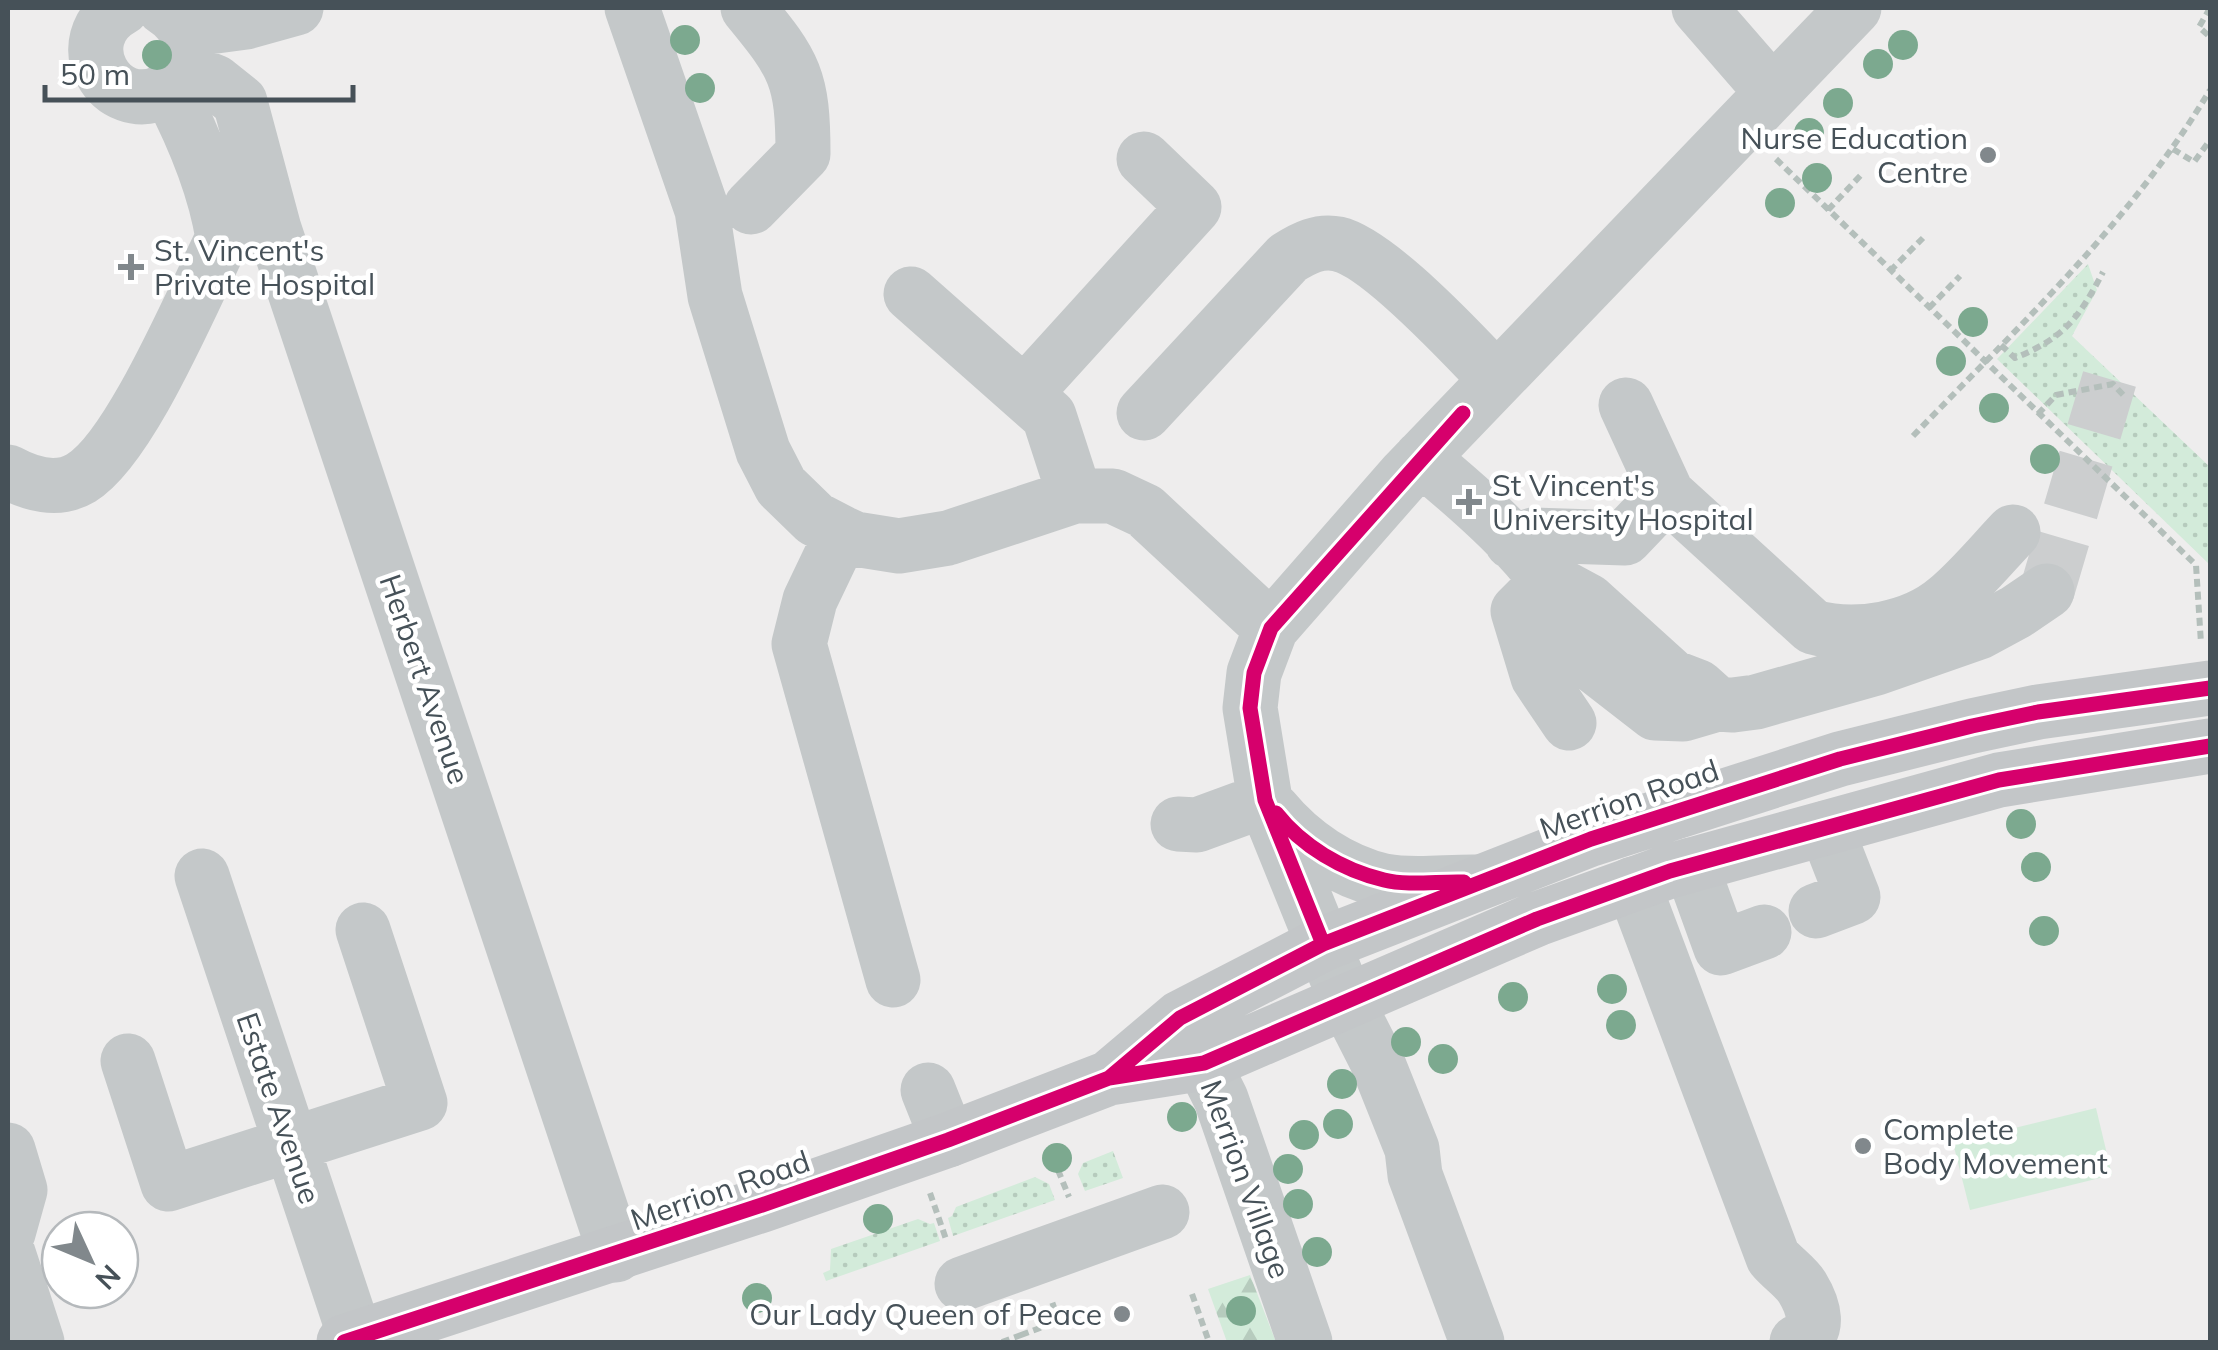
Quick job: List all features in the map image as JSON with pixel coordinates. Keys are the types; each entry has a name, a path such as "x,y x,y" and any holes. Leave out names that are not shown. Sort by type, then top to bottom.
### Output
{"main road":[{"name":"Merrion Road","path":"1192,1041 1323,944 1653,818 1840,759 2206,669"},
{"path":"2038,712 2046,773"},
{"name":"Merrion Road","path":"374,1338 932,1146 1110,1078 1192,1041 1346,1000 1537,919 1633,884 1999,780 2210,746"}],"street":[{"path":"122,8 103,23 97,36 97,64 104,77 127,94 141,97 176,49 296,8"},
{"path":"632,8 702,210 715,296 763,451 781,486 815,519 855,539 899,546 948,538 1075,496 1113,496 1145,512 1271,628"},
{"path":"748,8 786,54 799,87 803,111 803,154 751,207"},
{"path":"1477,1342 1416,1176 1412,1149 1264,800 1250,708 1254,674 1271,628 1422,458 1854,8"},
{"path":"1719,15 1757,108"},
{"path":"8,472 28,483 58,486 79,480 99,464 130,423 223,238 214,198 184,118 176,49"},
{"name":"Herbert Avenue","path":"176,49 240,102 274,229 616,1255"},
{"path":"1024,394 1194,207 1144,160"},
{"path":"118,380 214,198"},
{"path":"1144,412 1288,258 1308,246 1334,243 1356,250 1385,272 1496,379"},
{"path":"911,294 1049,416 1075,496"},
{"path":"1626,406 1667,494 1814,627 1867,633 1926,614 1946,602 2013,532"},
{"path":"1422,458 1539,582 1588,601 1672,677 1698,688 1700,709 1756,702 1876,668 1979,632 2047,592"},
{"path":"1539,582 1534,535 1624,538 1667,494"},
{"path":"842,533 810,600 799,644 893,980"},
{"path":"1539,582 1571,556 1634,555"},
{"path":"1178,824 1197,825 1264,800"},
{"path":"1264,800 1292,834 1346,866 1386,881 1479,882"},
{"path":"1816,912 1853,897 1826,828"},
{"path":"1691,866 1721,948 1764,932"},
{"name":"Estate Avenue","path":"202,876 292,1144 374,1338"},
{"path":"1633,884 1773,1257 1800,1283 1814,1316 1814,1330 1806,1340 1798,1342"},
{"path":"128,1061 168,1184 420,1103 363,930"},
{"name":"Merrion Village","path":"1192,1041 1221,1099 1305,1342"},
{"path":"928,1090 932,1146"},
{"path":"8,1150 20,1190 8,1233"},
{"path":"962,1284 1162,1212"},
{"path":"8,1253 37,1342"}],"path":[{"path":"2210,8 2199,28 2210,37"},
{"path":"1913,436 2106,237 2174,149 2210,90"},
{"path":"1757,108 1828,210 2196,565 2206,669"},
{"path":"2174,149 2194,162 2210,140"},
{"path":"1828,210 1861,175"},
{"path":"1890,271 1922,238"},
{"path":"2001,345 2016,358 2052,343 2087,302 2103,272"},
{"path":"1929,308 1960,276"},
{"path":"2038,414 2056,395 2113,384 2126,398"},
{"path":"2198,574 2210,575"},
{"path":"932,1146 962,1284"},
{"path":"1192,1294 1210,1342"},
{"path":"1002,1342 1021,1335 1023,1342"}],"green space":[{"path":"2088,264 2097,290 2072,336 2210,467 2210,565 1997,359"},
{"path":"2096,1108 2112,1175 1970,1210 1953,1143"},
{"path":"1113,1151 1123,1178 1085,1191 1078,1174 1083,1163"},
{"path":"1035,1177 1049,1184 1055,1200 953,1236 948,1218 956,1207"},
{"path":"918,1219 934,1223 940,1241 826,1281 823,1273 830,1270 831,1249"},
{"path":"1250,1275 1276,1342 1227,1342 1208,1289"}],"tunnel":[{"path":"2047,591 2111,374"}],"cycle path":[{"path":"1323,944 1265,800 1250,708 1254,673 1271,628 1463,413"},
{"path":"1109,1078 1180,1018 1323,944 1591,839 1840,759 1972,726 2038,712 2210,688"},
{"path":"344,1342 762,1205 1109,1078 1204,1063 1537,919 1670,871 1999,780 2210,746"},
{"path":"1276,813 1311,846 1368,876 1403,883 1464,882"}],"place":[{"name":"Nurse Education Centre","path":"1988,155"},
{"name":"St. Vincent's Private Hospital","path":"131,267"},
{"name":"St Vincent's University Hospital","path":"1469,502"},
{"name":"Complete Body Movement","path":"1863,1146"},
{"name":"Our Lady Queen of Peace","path":"1122,1314"}]}
